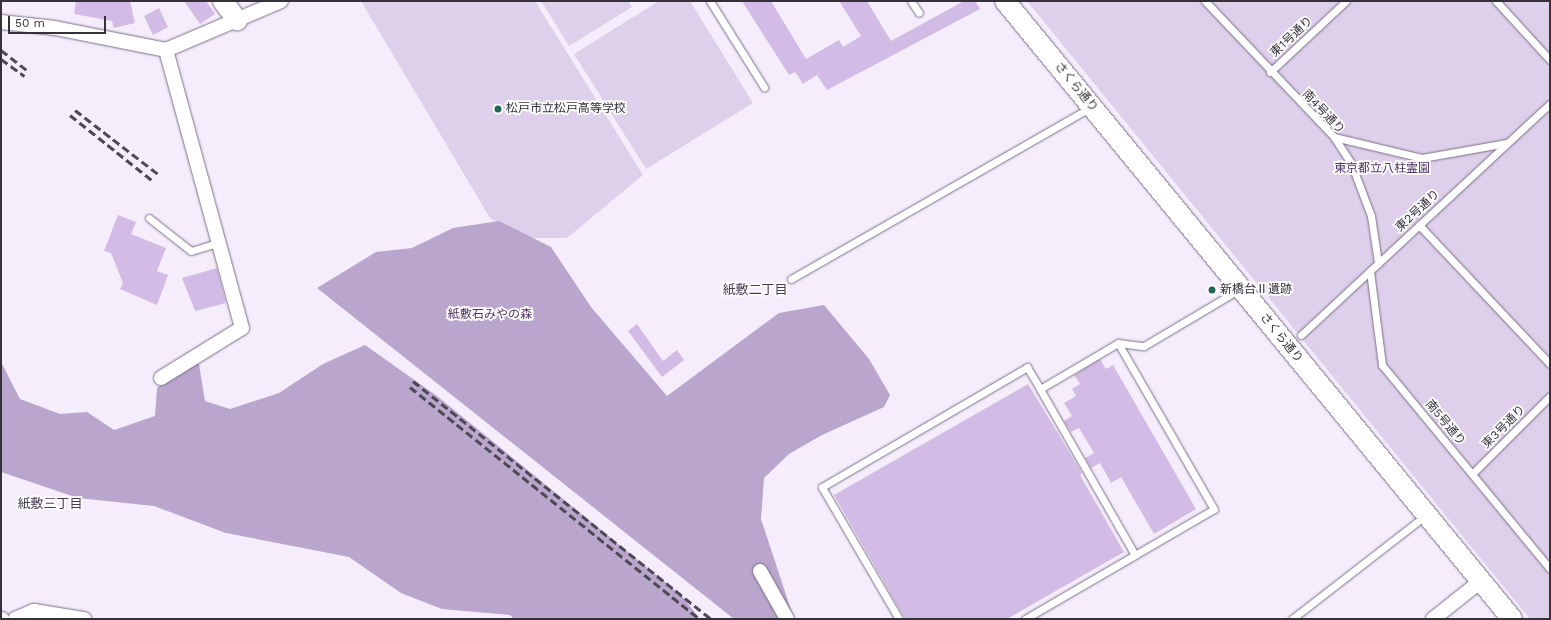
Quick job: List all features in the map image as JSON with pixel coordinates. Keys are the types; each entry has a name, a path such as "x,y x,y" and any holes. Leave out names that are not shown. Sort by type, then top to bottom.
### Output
{"street":[{"path":"223,1 237,20"},
{"path":"1,22 55,28 166,50 281,1"},
{"name":"さくら通り","path":"1005,1 1512,619"},
{"path":"161,378 242,328 217,243 166,50"},
{"path":"760,571 787,619"},
{"path":"1433,619 1481,581"},
{"path":"15,619 34,611 84,619"}],"lane":[{"path":"710,1 764,87"},
{"path":"911,1 919,13"},
{"name":"南4号通り","path":"1205,1 1270,72 1334,137 1364,189 1378,263"},
{"name":"東1号通り","path":"1270,72 1346,1"},
{"path":"1496,1 1550,60"},
{"name":"東2号通り","path":"1301,335 1550,104"},
{"path":"791,279 1092,106"},
{"path":"1334,137 1422,158 1508,142"},
{"path":"149,218 191,251 217,243"},
{"path":"1419,225 1550,364"},
{"name":"南5号通り","path":"1370,271 1382,365 1473,473 1550,569"},
{"path":"1040,388 1118,343 1144,346 1241,289"},
{"path":"1025,619 1214,509 1118,343"},
{"path":"899,619 822,487 1027,367 1136,555"},
{"name":"東3号通り","path":"1473,473 1550,396"},
{"path":"1292,619 1426,514"}],"green space":[{"path":"361,1 535,1 643,175 567,238 524,238 490,218"},
{"path":"541,1 628,1 632,7 569,46"},
{"path":"659,1 690,1 753,103 646,169 574,54"},
{"name":"東京都立八柱霊園","path":"1027,1 1550,1 1550,619 1530,619"},
{"name":"紙敷石みやの森","path":"499,221 551,247 591,307 667,396 779,313 824,305 869,359 890,395 884,407 822,435 789,454 764,478 761,519 794,619 734,619 317,288 376,252 412,248 453,228"},
{"path":"365,345 437,396 682,596 700,619 514,619 510,615 442,609 401,593 349,557 226,533 154,506 78,498 1,472 1,362 20,399 60,414 87,412 114,430 155,416 157,388 186,363 199,364 205,401 230,409 279,393 323,364"}],"building":[{"path":"76,1 130,1 135,23 114,28 112,21 74,14"},
{"path":"184,1 206,1 215,14 200,24"},
{"path":"742,1 771,1 806,59 839,40 843,47 861,36 839,1 867,1 891,41 964,1 975,1 980,9 827,90 817,75 803,84 795,72 789,75"},
{"path":"159,8 168,27 153,35 144,16"},
{"path":"118,215 136,222 131,234 166,248 157,271 168,275 157,305 120,289 123,283 111,253 104,251"},
{"path":"217,268 226,303 195,311 182,278"},
{"path":"637,324 663,361 677,350 684,360 662,377 628,331"},
{"path":"1100,359 1106,369 1113,365 1196,509 1154,534 1121,477 1111,483 1100,463 1091,468 1085,458 1094,453 1079,428 1071,432 1064,421 1072,416 1064,403 1076,396 1072,389 1080,384 1074,375"},
{"path":"1028,384 1082,473 1080,475 1124,552 1007,619 905,619 834,495"}],"railway":[{"path":"1,50 28,71"},
{"path":"1,59 24,76"},
{"path":"75,110 158,174"},
{"path":"70,115 153,181"},
{"path":"413,381 711,619"},
{"path":"410,387 700,619"}],"place":[{"name":"松戸市立松戸高等学校","path":"498,109"},
{"name":"新橋台Ⅱ遺跡","path":"1212,290"}],"district":[{"name":"紙敷二丁目","path":"755,290"},
{"name":"紙敷三丁目","path":"50,504"}]}
